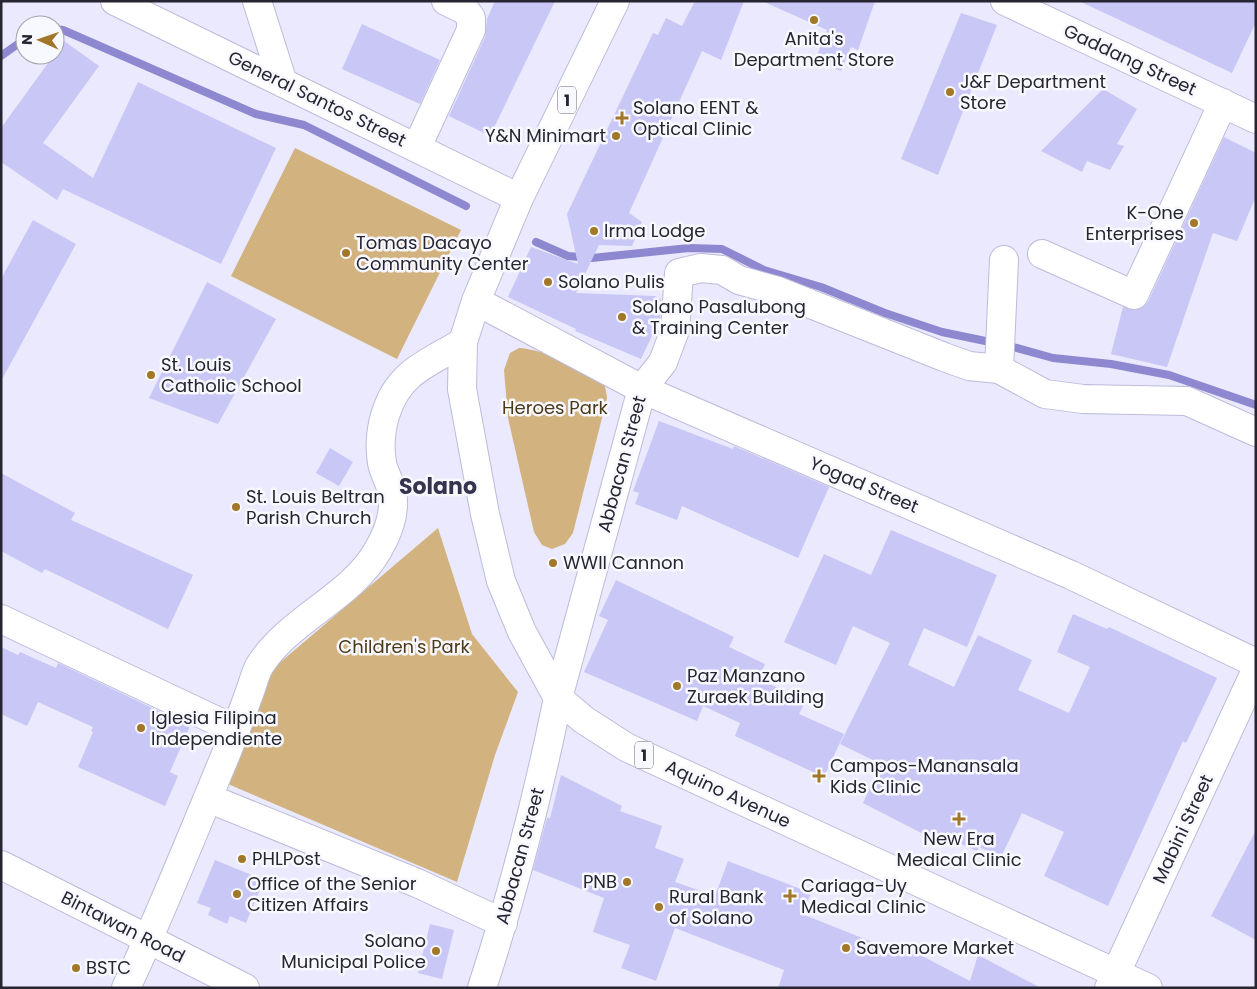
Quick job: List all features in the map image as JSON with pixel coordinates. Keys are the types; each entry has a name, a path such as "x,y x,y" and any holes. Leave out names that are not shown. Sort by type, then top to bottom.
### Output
{"street":[{"name":"General Santos Street","path":"115,1 519,198"},
{"path":"257,1 283,83"},
{"path":"417,147 470,30 471,18 465,10 446,1"},
{"name":"1","path":"476,301 519,198 615,1"},
{"name":"Gaddang Street","path":"1012,3 1256,119"},
{"path":"1042,254 1134,295 1223,103"},
{"path":"999,365 1004,260"},
{"name":"Abbacan Street","path":"482,988 503,923 546,759 558,698 642,389 663,362 676,330 679,273 701,268 722,270 739,280 778,291 969,366 999,365 1045,394 1083,399 1187,401 1256,432"},
{"name":"Aquino Avenue","path":"476,301 462,342 462,389 485,514 502,581 522,632 558,698 584,720 626,747 1113,980 1148,988"},
{"name":"Yogad Street","path":"476,301 642,389 1071,575 1256,663"},
{"path":"126,988 149,939 208,798 260,666 296,628 361,574 382,542 390,524 393,505 392,491 382,464 381,435 388,407 397,389 411,374 462,342"},
{"path":"1,619 236,730"},
{"name":"Mabini Street","path":"1113,980 1256,670"},
{"path":"208,798 417,883 503,923"},
{"name":"Bintawan Road","path":"1,865 245,988"}],"green space":[{"name":"Tomas Dacayo Community Center","path":"295,148 461,230 397,359 231,276"},
{"name":"Heroes Park","path":"519,348 547,354 589,370 601,379 607,394 573,533 565,544 552,549 542,545 534,532 508,418 504,370 510,353"},
{"name":"Children's Park","path":"438,528 472,634 518,692 495,755 457,882 228,784 270,671"}],"building":[{"path":"495,1 555,1 490,136 449,116 485,37 487,19"},
{"path":"695,1 744,1 721,60 702,51 629,213 642,222 632,246 599,245 576,293 655,296 661,299 660,319 641,359 575,331 576,329 508,297 531,247 578,264 567,214 653,33 658,35 666,18 682,26"},
{"path":"762,1 875,1 858,50 851,47 841,71 815,60 827,30"},
{"path":"1079,1 1256,1 1256,22 1232,73"},
{"name":"J&F Department Store","path":"961,13 997,25 938,175 901,159"},
{"path":"362,24 440,60 420,104 342,69"},
{"path":"65,42 99,66 43,143 93,178 138,82 276,148 221,264 63,189 57,200 1,162 1,128 47,65 65,65"},
{"path":"1103,89 1137,109 1117,144 1124,146 1110,170 1087,161 1082,172 1041,151"},
{"name":"K-One Enterprises","path":"1224,137 1256,153 1256,196 1237,241 1213,233 1167,367 1111,354 1123,307 1136,310 1148,302"},
{"path":"33,220 76,244 1,381 1,279"},
{"path":"207,282 276,319 218,424 149,398"},
{"path":"659,421 733,449 734,446 829,487 798,558 682,506 677,520 635,504 639,493 633,491"},
{"path":"330,448 353,462 339,486 316,473"},
{"path":"1,473 75,513 71,520 193,575 168,629 45,569 42,573 1,551"},
{"path":"891,530 997,575 967,647 924,628 908,665 954,687 978,635 1032,660 1018,690 1069,713 1090,667 1057,652 1073,614 1107,629 1109,627 1217,678 1186,743 1183,741 1108,906 1044,876 1064,832 1022,813 1001,857 979,847 977,851 932,831 929,837 863,803 881,764 840,744 890,643 853,626 836,665 784,642 824,554 871,575"},
{"path":"616,580 734,637 729,647 765,664 758,679 806,700 799,714 844,734 824,777 735,736 740,723 703,706 697,721 584,672 608,620 599,616"},
{"path":"1,647 18,655 20,652 56,668 58,663 190,726 170,772 178,776 165,806 78,767 93,732 91,731 93,727 38,702 27,726 1,714"},
{"path":"561,775 622,806 620,811 662,826 655,848 684,859 675,882 715,896 728,861 811,893 802,914 900,953 903,946 970,981 978,955 1041,988 778,988 784,970 675,928 656,981 621,968 630,945 593,932 604,898 533,870 547,818 550,818"},
{"path":"1256,830 1256,940 1211,916"},
{"path":"215,860 264,880 246,923 230,916 227,924 208,915 211,908 197,903"},
{"name":"Solano Municipal Police","path":"430,924 454,930 442,979 418,973"}],"waterway":[{"path":"65,31 256,114 304,125 466,206"},
{"path":"1,56 15,46"},
{"path":"536,242 568,256 592,258 689,248 722,249 764,270 821,287 885,313 942,332 995,343"},
{"path":"1006,345 1053,358 1111,364 1169,375 1256,405"}],"place":[{"name":"Anita's Department Store","path":"814,20"},
{"name":"J&F Department Store","path":"950,92"},
{"name":"Solano EENT & Optical Clinic","path":"622,118"},
{"name":"Y&N Minimart","path":"616,136"},
{"name":"K-One Enterprises","path":"1194,223"},
{"name":"Irma Lodge","path":"594,231"},
{"name":"Tomas Dacayo Community Center","path":"346,253"},
{"name":"Solano Pulis","path":"548,282"},
{"name":"Solano Pasalubong & Training Center","path":"622,317"},
{"name":"St. Louis Catholic School","path":"151,375"},
{"name":"St. Louis Beltran Parish Church","path":"236,507"},
{"name":"WWII Cannon","path":"553,563"},
{"name":"Paz Manzano Zuraek Building","path":"677,686"},
{"name":"Iglesia Filipina Independiente","path":"141,728"},
{"name":"Campos-Manansala Kids Clinic","path":"819,776"},
{"name":"New Era Medical Clinic","path":"959,819"},
{"name":"PHLPost","path":"242,859"},
{"name":"PNB","path":"627,882"},
{"name":"Office of the Senior Citizen Affairs","path":"237,894"},
{"name":"Cariaga-Uy Medical Clinic","path":"790,896"},
{"name":"Rural Bank of Solano","path":"659,907"},
{"name":"Savemore Market","path":"846,948"},
{"name":"Solano Municipal Police","path":"436,951"},
{"name":"BSTC","path":"76,968"}],"district":[{"name":"Solano","path":"438,486"}]}
